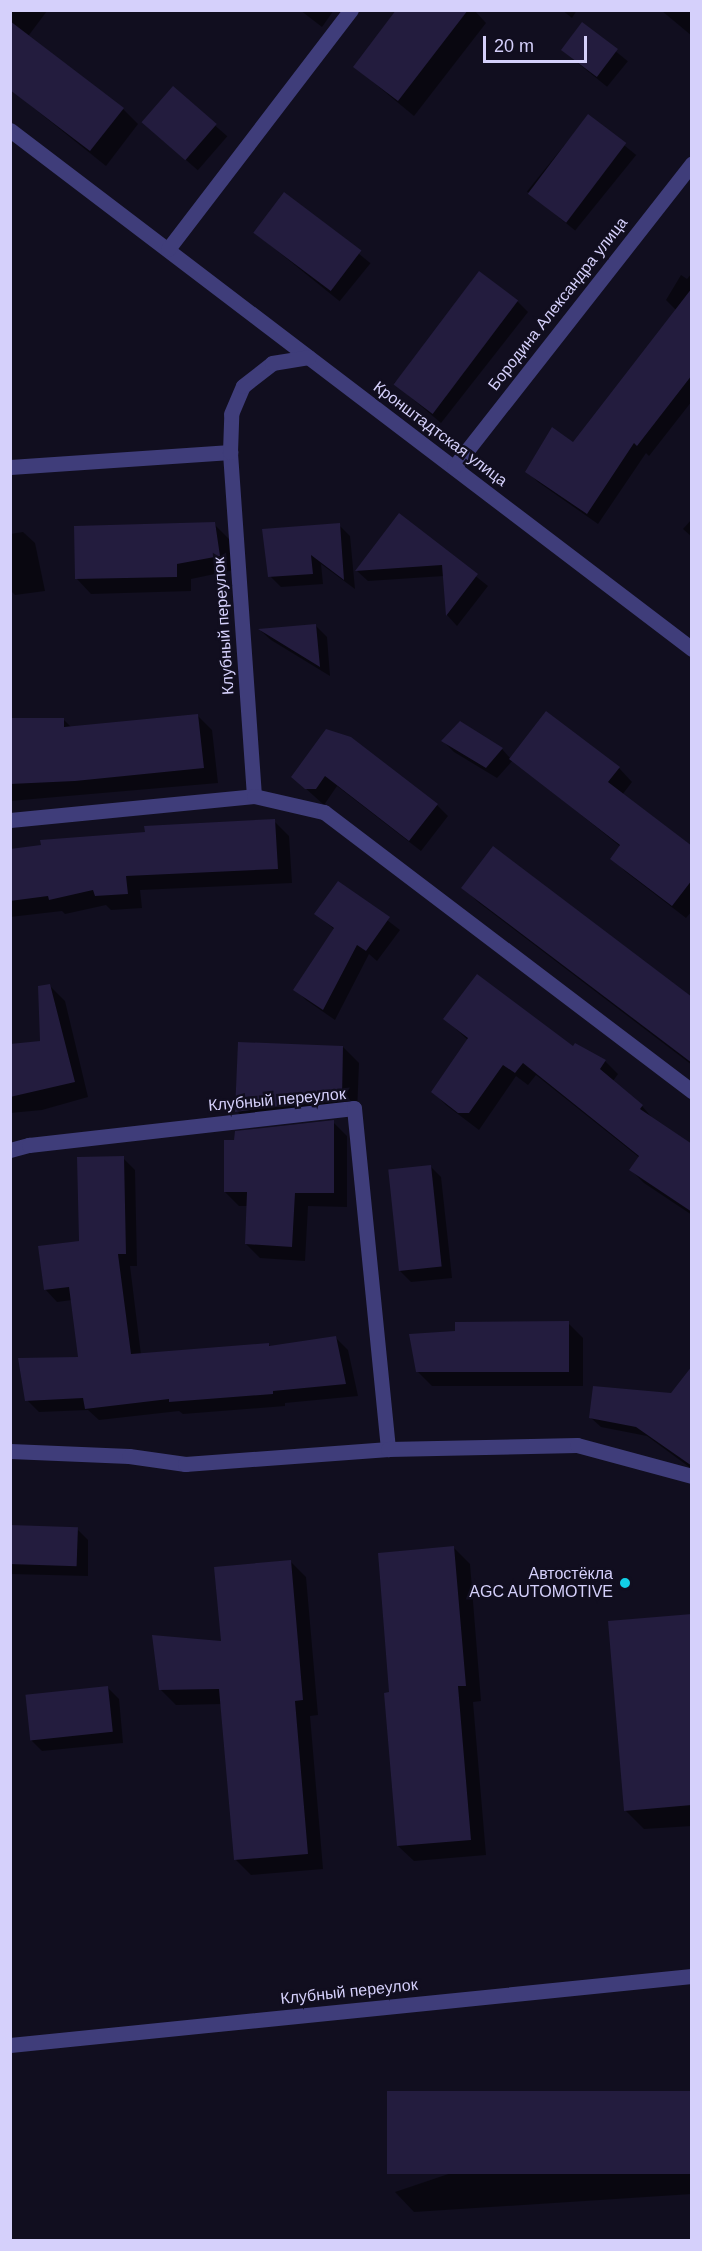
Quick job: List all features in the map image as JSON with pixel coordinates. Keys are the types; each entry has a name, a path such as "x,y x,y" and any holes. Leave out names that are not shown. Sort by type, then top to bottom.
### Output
{"street":[{"path":"168,249 351,10"},
{"name":"Кронштадтская улица","path":"10,130 692,648"},
{"name":"Бородина Александра улица","path":"454,467 692,163"},
{"name":"Клубный переулок","path":"254,796 230,452 231,414 243,386 272,363 309,357"},
{"path":"10,467 230,452"},
{"path":"10,819 254,796 324,812 692,1091"},
{"name":"Клубный переулок","path":"10,1150 29,1145 354,1108 388,1449"},
{"path":"10,1451 129,1456 185,1464 388,1449 577,1445 692,1476"},
{"name":"Клубный переулок","path":"10,2045 692,1976"}],"building":[{"path":"396,10 468,10 398,101 353,67"},
{"path":"10,21 124,108 90,151 10,90"},
{"path":"582,22 618,49 597,77 561,50"},
{"path":"173,86 217,124 185,160 142,122"},
{"path":"588,114 626,143 566,223 528,194"},
{"path":"284,192 361,250 331,291 253,233"},
{"path":"479,271 518,300 433,414 394,384"},
{"path":"692,288 692,375 637,446 634,443 587,514 525,472 552,427 573,442"},
{"path":"399,513 478,574 446,616 442,565 355,571"},
{"path":"215,522 220,556 177,564 177,577 75,579 74,526"},
{"path":"340,523 344,580 311,555 313,574 268,577 262,529"},
{"path":"316,624 320,667 258,629"},
{"path":"546,711 620,767 608,782 692,846 692,880 672,906 610,859 620,845 509,759"},
{"path":"198,714 204,768 75,781 10,784 10,718 64,718 64,727"},
{"path":"460,721 503,748 486,768 441,741"},
{"path":"326,729 351,737 438,804 409,841 325,776 316,789 305,789 291,777"},
{"path":"275,819 278,869 126,876 128,894 95,896 93,890 49,900 48,896 10,901 10,849 41,845 40,840 145,832 144,826"},
{"path":"493,846 692,997 692,1063 461,888"},
{"path":"338,881 390,917 366,951 357,945 323,1010 293,990 334,928 314,914"},
{"path":"477,974 573,1046 575,1043 606,1060 600,1069 643,1105 640,1109 692,1144 692,1212 629,1170 639,1156 523,1063 515,1073 503,1065 469,1113 458,1113 431,1092 468,1038 443,1019"},
{"path":"50,984 75,1082 10,1097 10,1044 40,1041 38,986"},
{"path":"238,1042 343,1046 342,1098 235,1112"},
{"path":"334,1120 334,1193 295,1193 292,1247 245,1244 247,1192 224,1192 224,1140 234,1140 235,1131"},
{"path":"124,1156 126,1254 118,1254 131,1354 269,1343 269,1346 336,1336 346,1384 273,1391 273,1394 169,1402 169,1399 85,1409 83,1398 25,1401 18,1358 78,1357 69,1287 44,1290 38,1246 79,1241 77,1157"},
{"path":"431,1165 442,1266 399,1271 388,1169"},
{"path":"569,1321 569,1372 416,1372 409,1334 455,1331 455,1322"},
{"path":"692,1366 692,1466 636,1427 589,1418 593,1386 671,1393"},
{"path":"10,1525 78,1527 77,1566 10,1564"},
{"path":"454,1546 466,1686 458,1686 471,1840 397,1846 384,1693 389,1692 378,1553"},
{"path":"291,1560 303,1700 295,1701 308,1854 234,1860 219,1689 159,1690 152,1635 221,1641 214,1567"},
{"path":"692,1614 692,1805 624,1811 608,1621"},
{"path":"108,1686 113,1732 30,1740 25,1695"},
{"path":"387,2091 692,2091 692,2174 387,2174"}],"place":[{"name":"Автостёкла AGC AUTOMOTIVE","path":"625,1583"}]}
